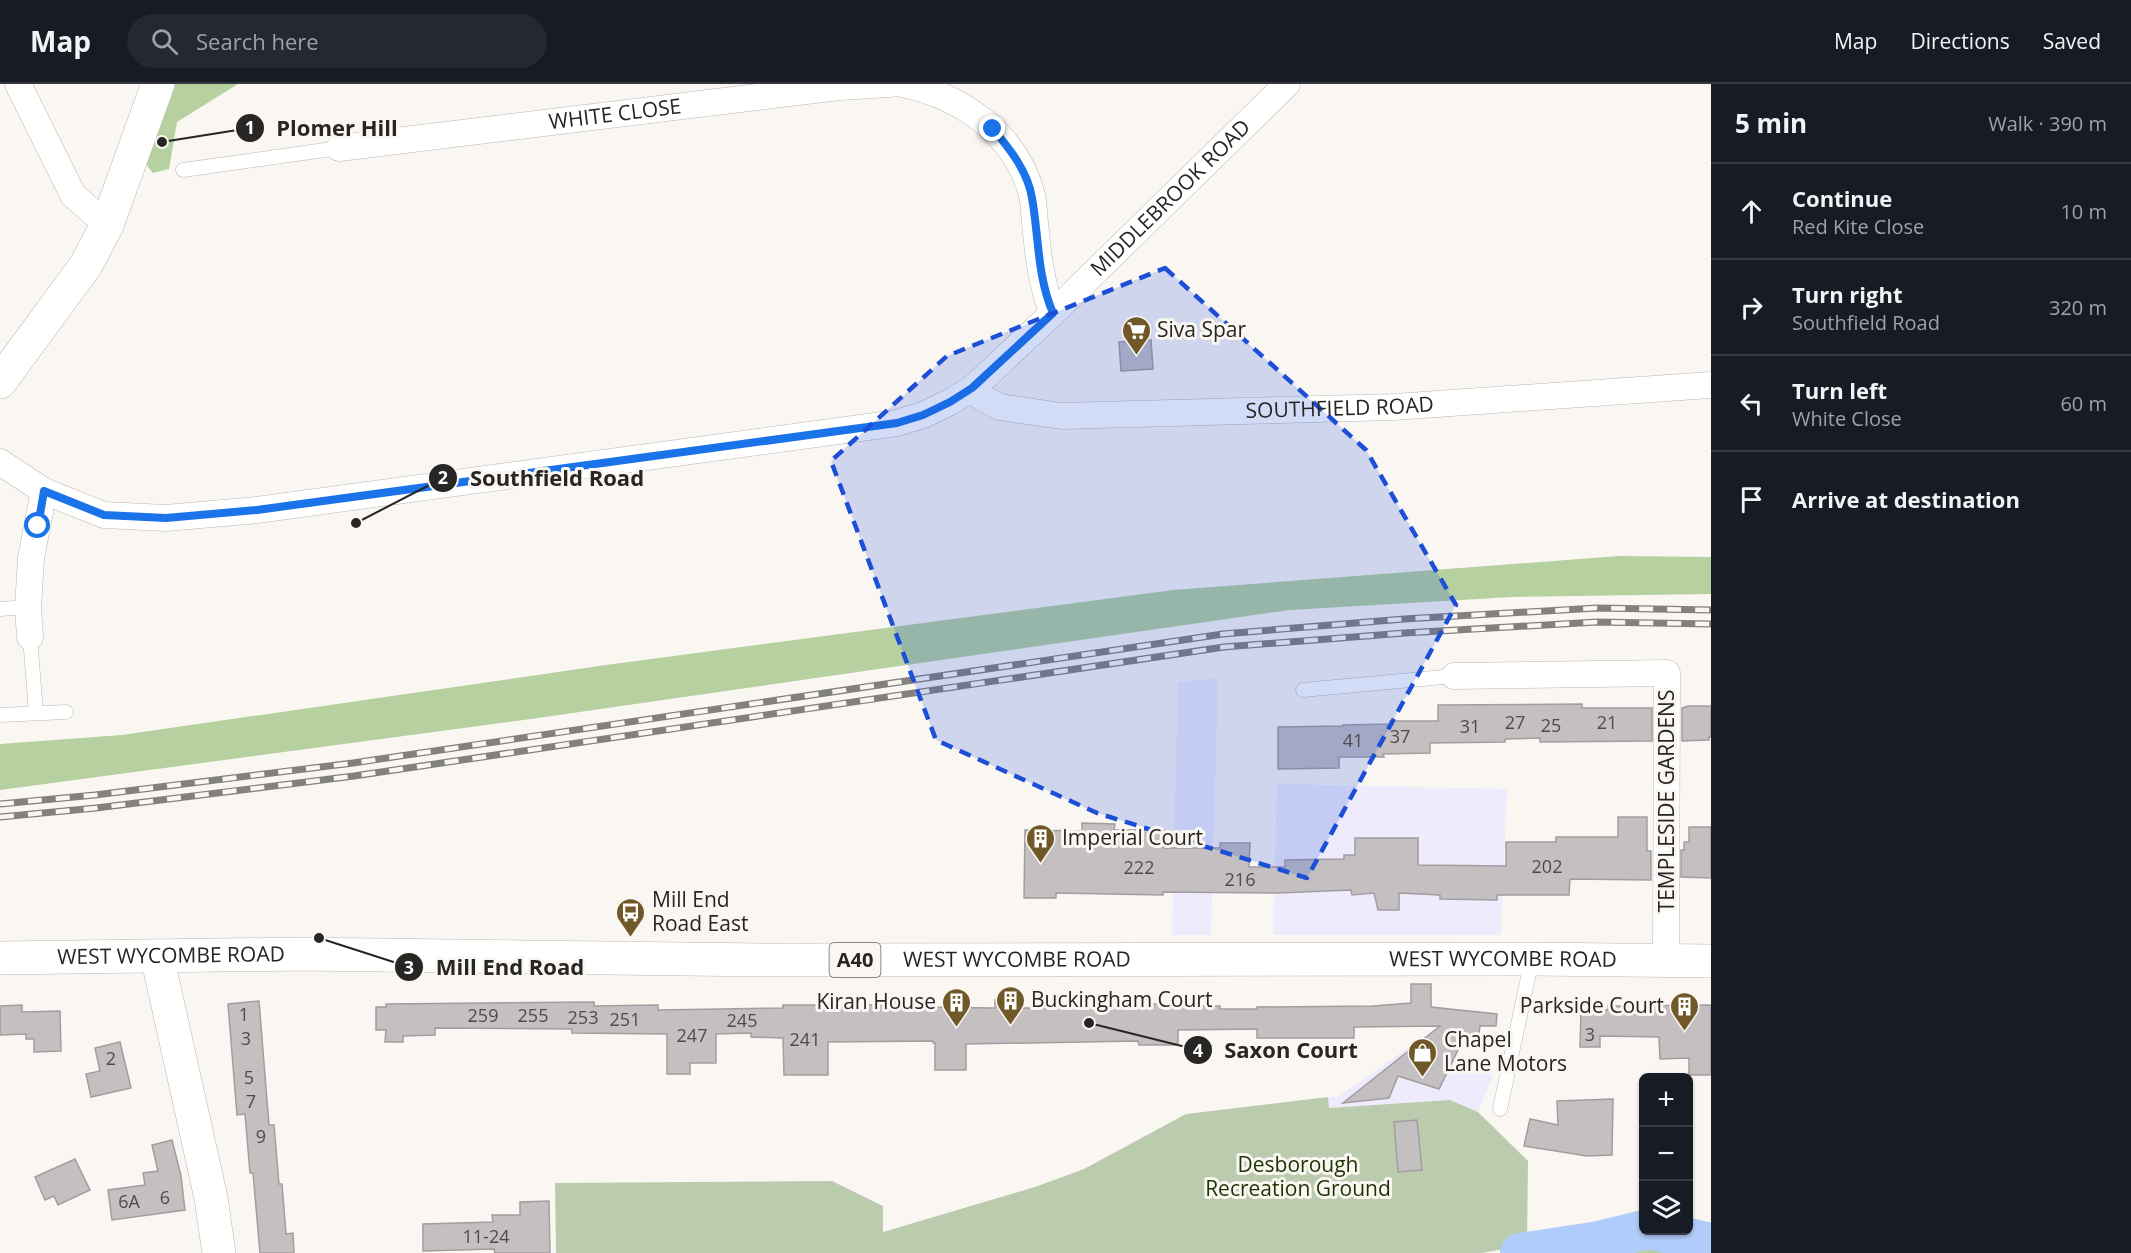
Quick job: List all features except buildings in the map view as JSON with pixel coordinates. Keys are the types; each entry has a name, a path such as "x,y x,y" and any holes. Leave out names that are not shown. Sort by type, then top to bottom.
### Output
{"main road":[{"path":"0,382 86,265 107,225 158,84"},
{"name":"WEST WYCOMBE ROAD","path":"0,958 302,954 770,960 1533,959 1711,961"},
{"path":"157,956 211,1198 219,1253"}],"street":[{"path":"18,84 74,195 107,225"},
{"name":"WHITE CLOSE","path":"339,148 827,89 890,84"},
{"path":"0,462 44,491 104,515 166,518 257,510 897,423 923,415 972,388 1053,313 1043,282 1032,196 1023,172 1009,147 954,92 902,84"},
{"name":"MIDDLEBROOK ROAD","path":"1053,313 1285,85"},
{"name":"SOUTHFIELD ROAD","path":"972,388 982,399 1000,407 1061,416 1394,407 1711,385"},
{"path":"30,637 28,607 31,558 44,491"},
{"name":"TEMPLESIDE GARDENS","path":"1454,676 1667,673 1666,962"}],"lane":[{"path":"183,170 339,148"},
{"path":"0,609 28,607"},
{"path":"30,637 36,713"},
{"path":"1303,690 1454,676"},
{"path":"0,715 66,712"},
{"path":"1500,1109 1533,959"}],"highlighted area":[{"path":"1165,268 1366,450 1456,605 1307,878 1097,813 936,740 831,461 947,356"}],"shaded area":[{"path":"1218,678 1211,935 1172,935 1178,682"},
{"path":"1277,784 1507,789 1501,935 1273,935"},
{"path":"1411,1046 1493,1076 1478,1112 1450,1100 1328,1108 1328,1097 1337,1097"}],"green space":[{"path":"172,84 238,84 177,122 169,169 153,173 144,162"},
{"path":"1619,556 1711,557 1711,594 1512,597 1290,610 531,719 0,790 0,744 122,735 606,665 1173,590"},
{"name":"Desborough Recreation Ground","path":"1328,1097 1329,1108 1450,1100 1478,1112 1528,1161 1527,1245 1482,1253 556,1253 555,1183 832,1181 883,1206 883,1232 1035,1187 1084,1169 1186,1114"},
{"path":"1641,1236 1675,1241 1708,1250 1711,1253 1552,1253"},
{"path":"1641,1236 1675,1241 1708,1250 1711,1253 1636,1253"}],"waterway":[{"path":"1520,1253 1599,1241 1639,1231"},
{"path":"1675,1235 1711,1243"}],"railway":[{"path":"0,804 95,795 353,763 1223,634 1404,619 1597,608 1711,610"},
{"path":"0,817 96,808 354,776 1224,647 1405,633 1597,622 1711,624"}],"place":[{"name":"Plomer Hill","path":"162,142"},
{"name":"Siva Spar","path":"1136,356"},
{"name":"Southfield Road","path":"356,523"},
{"name":"Imperial Court","path":"1041,864"},
{"name":"Mill End Road","path":"319,938"},
{"name":"Mill End Road East","path":"631,938"},
{"name":"Saxon Court","path":"1089,1023"},
{"name":"Buckingham Court","path":"1010,1026"},
{"name":"Kiran House","path":"957,1028"},
{"name":"Parkside Court","path":"1685,1032"},
{"name":"Chapel Lane Motors","path":"1423,1078"}],"route":[{"path":"38,526 44,491 104,515 166,518 257,510 777,440 897,423 923,415 972,388 1003,362 1053,313 1043,282 1032,196 1023,172 1009,147 993,129"}]}
